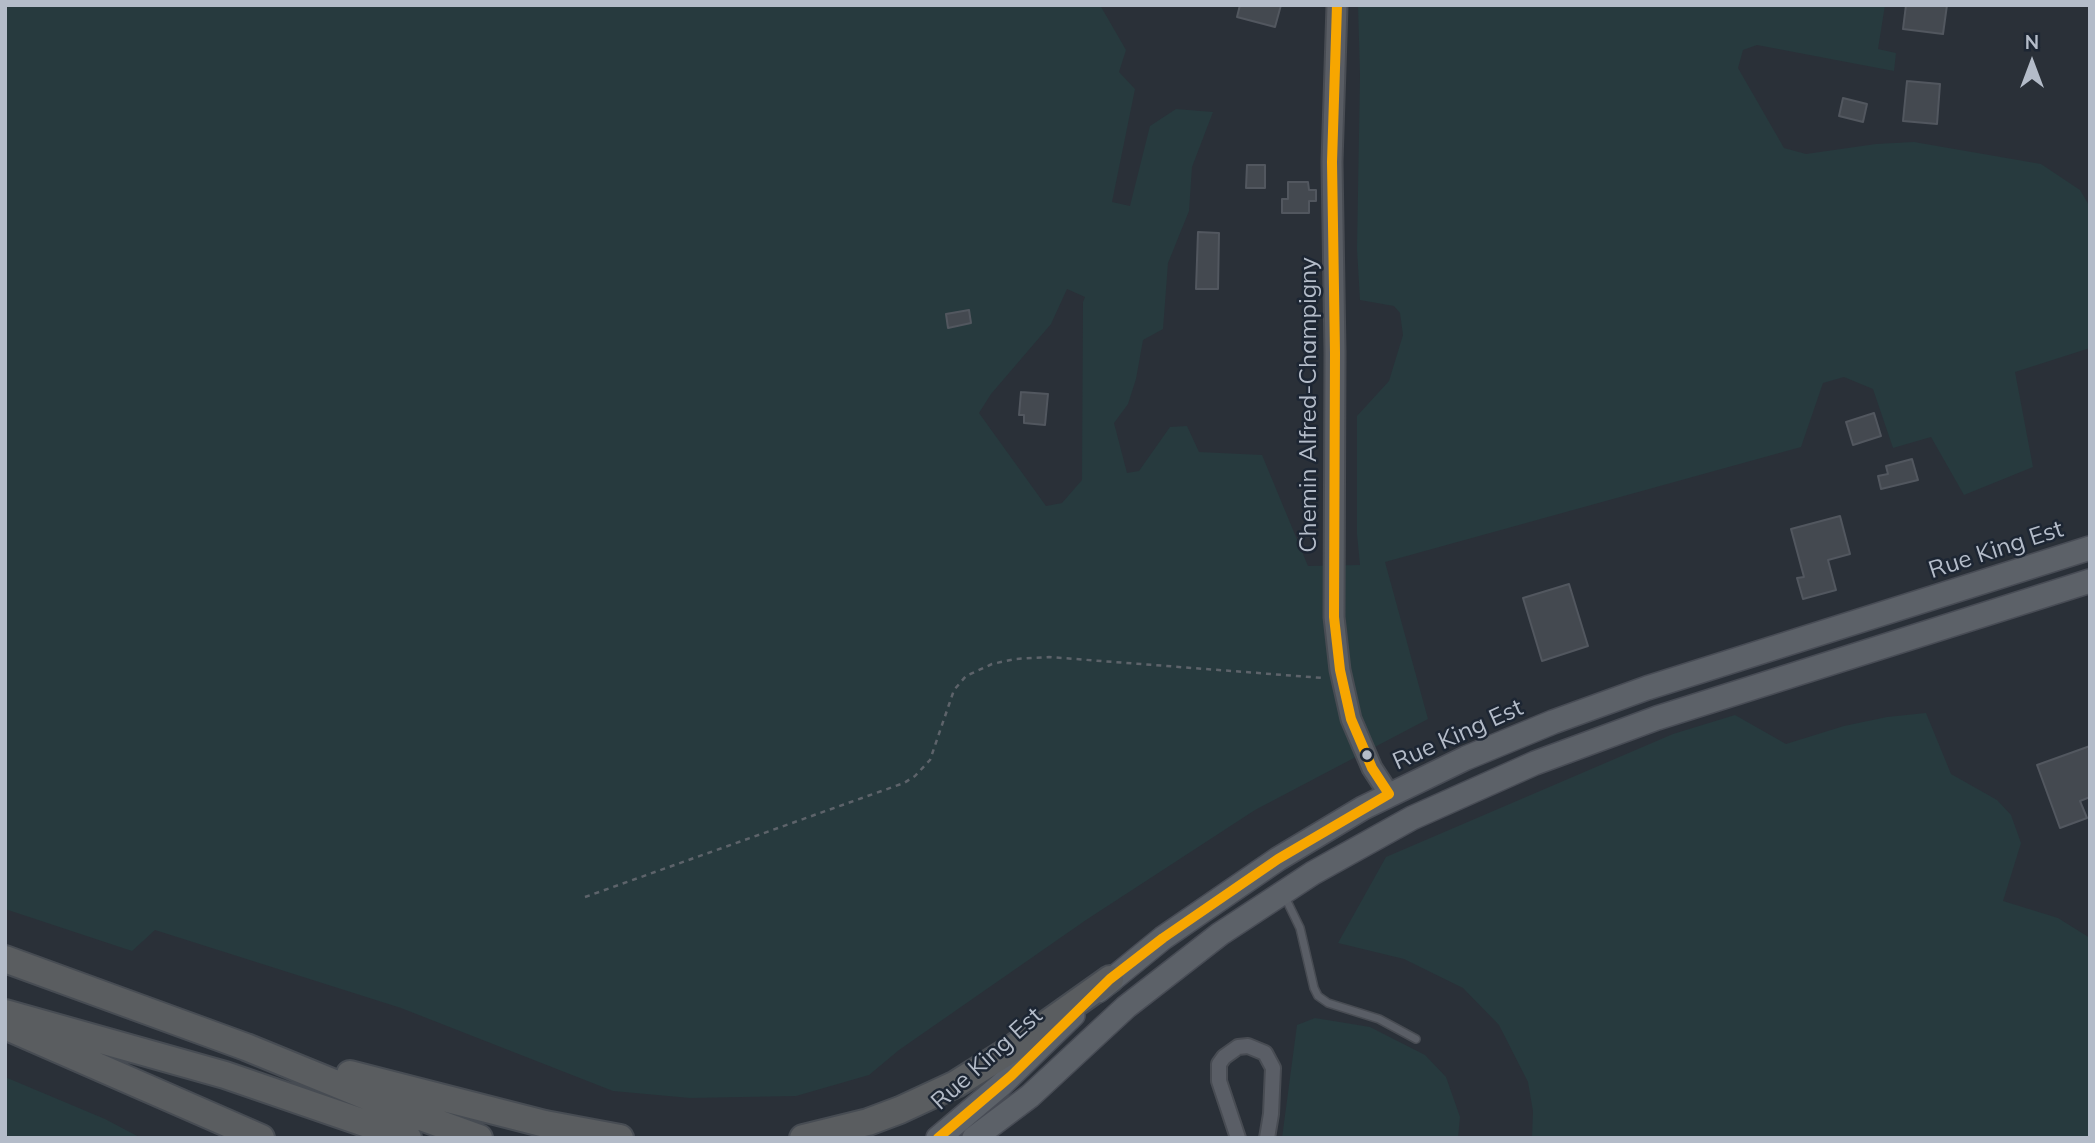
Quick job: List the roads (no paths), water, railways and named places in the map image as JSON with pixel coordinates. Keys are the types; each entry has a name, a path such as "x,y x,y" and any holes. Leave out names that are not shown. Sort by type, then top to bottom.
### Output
{"highway":[{"path":"5,958 479,1138"},
{"path":"803,1138 868,1122 937,1094 1010,1050 1110,979"},
{"path":"5,1013 225,1075 408,1138"},
{"path":"5,1026 261,1138"},
{"path":"246,1048 502,1114 621,1138"}],"main road":[{"name":"Rue King Est","path":"938,1138 1002,1085 1110,979 1233,888 1324,830 1389,794 1465,758 1605,703 2090,548"},
{"name":"Rue King Est","path":"974,1138 1030,1096 1105,1025 1161,978 1228,928 1282,892 1392,828 1471,790 1555,755 1731,694 2090,581"},
{"path":"996,1138 1030,1096"}],"street":[{"name":"Chemin Alfred-Champigny","path":"1337,5 1332,139 1335,353 1332,581 1341,677 1351,719 1372,768 1389,794"},
{"path":"1238,1138 1219,1081 1219,1064 1238,1047 1248,1046 1265,1054 1273,1068 1267,1138"}],"lane":[{"path":"1282,892 1298,920 1318,996 1328,1003 1379,1019 1416,1039"}]}
